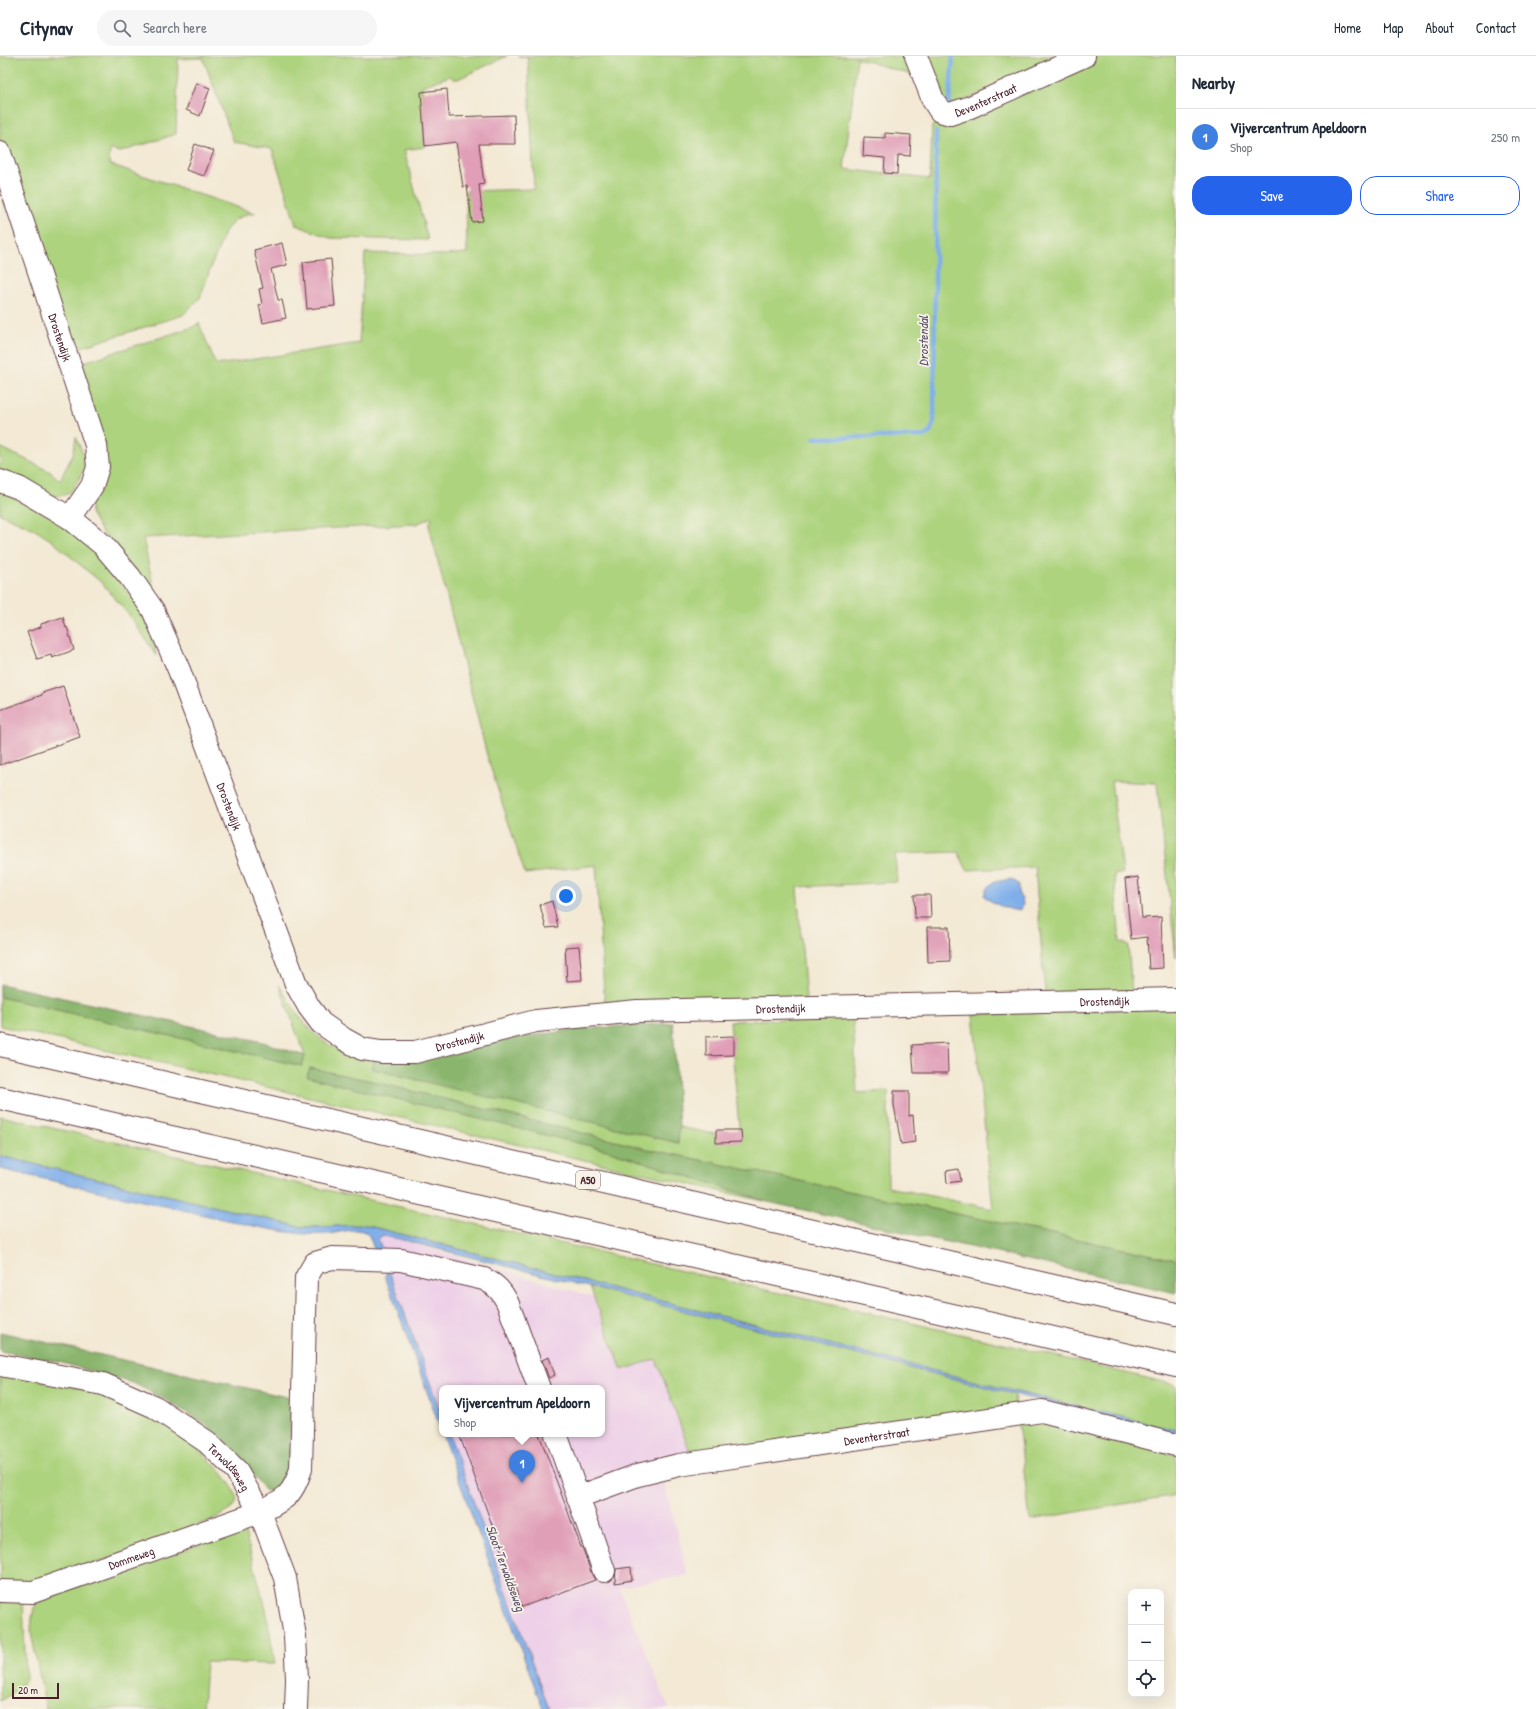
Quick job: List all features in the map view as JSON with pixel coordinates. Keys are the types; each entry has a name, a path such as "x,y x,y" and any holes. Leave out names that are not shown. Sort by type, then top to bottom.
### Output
{"main road":[{"name":"Deventerstraat","path":"916,56 933,100 940,111 950,114 968,108 1084,56"},
{"name":"Drostendijk","path":"0,153 96,445 98,467 92,486 70,518"},
{"name":"Drostendijk","path":"0,481 19,488 70,518 103,545 130,577 153,610 179,670 296,984 309,1007 321,1023 362,1049 381,1052 414,1052 536,1021 637,1011 1176,999"},
{"name":"A50","path":"0,1045 1176,1314"},
{"path":"0,1098 1176,1366"},
{"name":"Dommeweg","path":"0,1591 33,1592 260,1512 285,1499 296,1485 301,1469 306,1278 315,1263 332,1258 401,1260 484,1279 494,1284 502,1292 508,1304 538,1385"},
{"name":"Terwoldseweg","path":"0,1365 103,1384 156,1407 207,1442 236,1470 260,1512 285,1578 295,1636 297,1679 296,1709"},
{"name":"Deventerstraat","path":"578,1497 638,1475 679,1465 1042,1411 1176,1445"},
{"path":"557,1437 604,1571"}],"shaded area":[{"path":"383,1235 594,1297 622,1369 656,1359 692,1457 659,1463 688,1575 619,1587 669,1709 549,1709 450,1437 605,1437 605,1385 439,1385 439,1408 379,1237"}],"green space":[{"path":"0,56 507,56 458,79 454,79 450,76 422,86 424,147 404,150 428,240 330,238 296,225 272,149 234,142 203,58 178,59 176,134 124,151 119,152 110,149 109,164 255,213 247,214 236,219 226,230 200,298 183,315 69,351 0,141"},
{"path":"518,56 907,56 915,76 857,58 844,169 930,179 932,126 1099,56 1176,56 1176,958 1157,783 1111,781 1123,873 1114,875 1120,942 1128,944 1132,992 1045,994 1035,867 967,870 958,852 895,854 897,882 797,887 806,999 605,1008 596,865 525,874 488,759 429,526 432,517 416,524 143,538 156,599 102,532 91,513 81,363 193,327 199,323 216,365 359,343 365,253 444,255 467,253 466,191 534,189 528,57"},
{"path":"920,56 1078,56 947,107"},
{"path":"76,437 83,454 85,468 71,492 65,495 51,497 0,475 0,447 49,471 60,480 73,454"},
{"path":"0,490 80,532 140,606 151,633 157,656 132,619 103,584 52,541 32,528 0,514"},
{"path":"0,984 263,1042 305,1056 302,1066 0,997"},
{"path":"279,985 306,1025 315,1034 334,1047 345,1052 375,1057 372,1068 678,1143 679,1127 740,1139 730,1021 853,1017 857,1093 888,1091 888,1187 993,1209 973,1014 1176,1008 1176,1260 643,1148 371,1081 310,1068 307,1076 607,1150 768,1202 0,1026 0,997 302,1066 305,1056"},
{"path":"673,1023 679,1127 678,1143 372,1069 375,1057 581,1029"},
{"path":"310,1068 371,1081 643,1148 1176,1260 1176,1293 768,1202 607,1150 307,1077"},
{"path":"0,1116 1017,1347 1176,1385 1176,1430 1013,1391 365,1225 301,1227 0,1156"},
{"path":"590,1287 1014,1394 1017,1416 692,1457 656,1359 622,1370"},
{"path":"0,1332 291,1398 289,1477 277,1493 265,1490 239,1457 203,1423 168,1401 133,1383 59,1362 0,1351"},
{"path":"0,1373 89,1390 109,1396 146,1413 181,1435 212,1462 225,1477 235,1493 237,1499 236,1504 227,1512 211,1520 54,1579 0,1586"},
{"path":"1017,1416 1176,1455 1176,1495 1030,1520"},
{"path":"244,1529 266,1609 275,1664 206,1662 203,1709 46,1709 31,1632 34,1608 39,1600"},
{"path":"0,1599 16,1599 23,1603 26,1679 15,1692 0,1701"}],"water":[{"path":"1011,879 1019,884 1019,895 1022,899 1023,905 1019,911 1000,906 984,896 991,884 997,881"},
{"path":"0,1156 301,1227 365,1225 1013,1391 1176,1430 1176,1435 383,1235 378,1239 382,1249 375,1251 367,1233 357,1230 328,1234 301,1234 275,1230 0,1169"},
{"path":"387,1271 390,1273 439,1408 439,1425 385,1276"},
{"path":"443,1437 450,1437 549,1709 543,1709"}],"building":[{"path":"196,83 210,88 200,116 186,110"},
{"path":"447,89 449,117 514,115 515,144 479,144 484,184 479,185 483,221 472,222 467,186 463,187 456,142 425,146 421,92"},
{"path":"885,133 911,135 910,156 898,155 897,174 884,173 885,158 863,156 864,137 885,138"},
{"path":"195,144 214,151 204,176 186,170"},
{"path":"282,243 287,265 271,269 278,300 282,300 286,318 263,323 259,305 262,304 259,289 263,288 254,250"},
{"path":"331,259 335,306 307,309 303,262"},
{"path":"63,617 74,650 52,658 51,655 37,659 27,632 41,627 41,624"},
{"path":"63,686 80,737 0,765 0,710"},
{"path":"1138,877 1142,918 1161,917 1163,968 1149,969 1147,937 1131,939 1125,879"},
{"path":"914,895 930,895 931,918 915,918"},
{"path":"552,901 558,927 546,928 540,905"},
{"path":"927,927 949,927 950,961 928,962"},
{"path":"579,946 582,980 567,981 565,947"},
{"path":"734,1036 734,1055 706,1056 706,1037"},
{"path":"947,1043 948,1073 914,1073 912,1045"},
{"path":"894,1091 909,1091 909,1116 913,1115 915,1142 901,1144 894,1105"},
{"path":"716,1130 741,1130 742,1142 716,1143"},
{"path":"959,1169 961,1181 947,1183 946,1171"},
{"path":"549,1357 555,1375 549,1378 542,1360"},
{"path":"460,1437 540,1437 581,1547 595,1580 522,1607"},
{"path":"631,1567 632,1580 615,1583 616,1569"}],"waterway":[{"name":"Drostendal","path":"949,104 953,56"},
{"name":"Drostendal","path":"814,438 924,436 930,432 934,422 936,132"}],"place":[{"name":"Vijvercentrum Apeldoorn","path":"522,1483"}],"water label":[{"name":"Sloot Terwoldseweg","path":"506,1568"}]}
